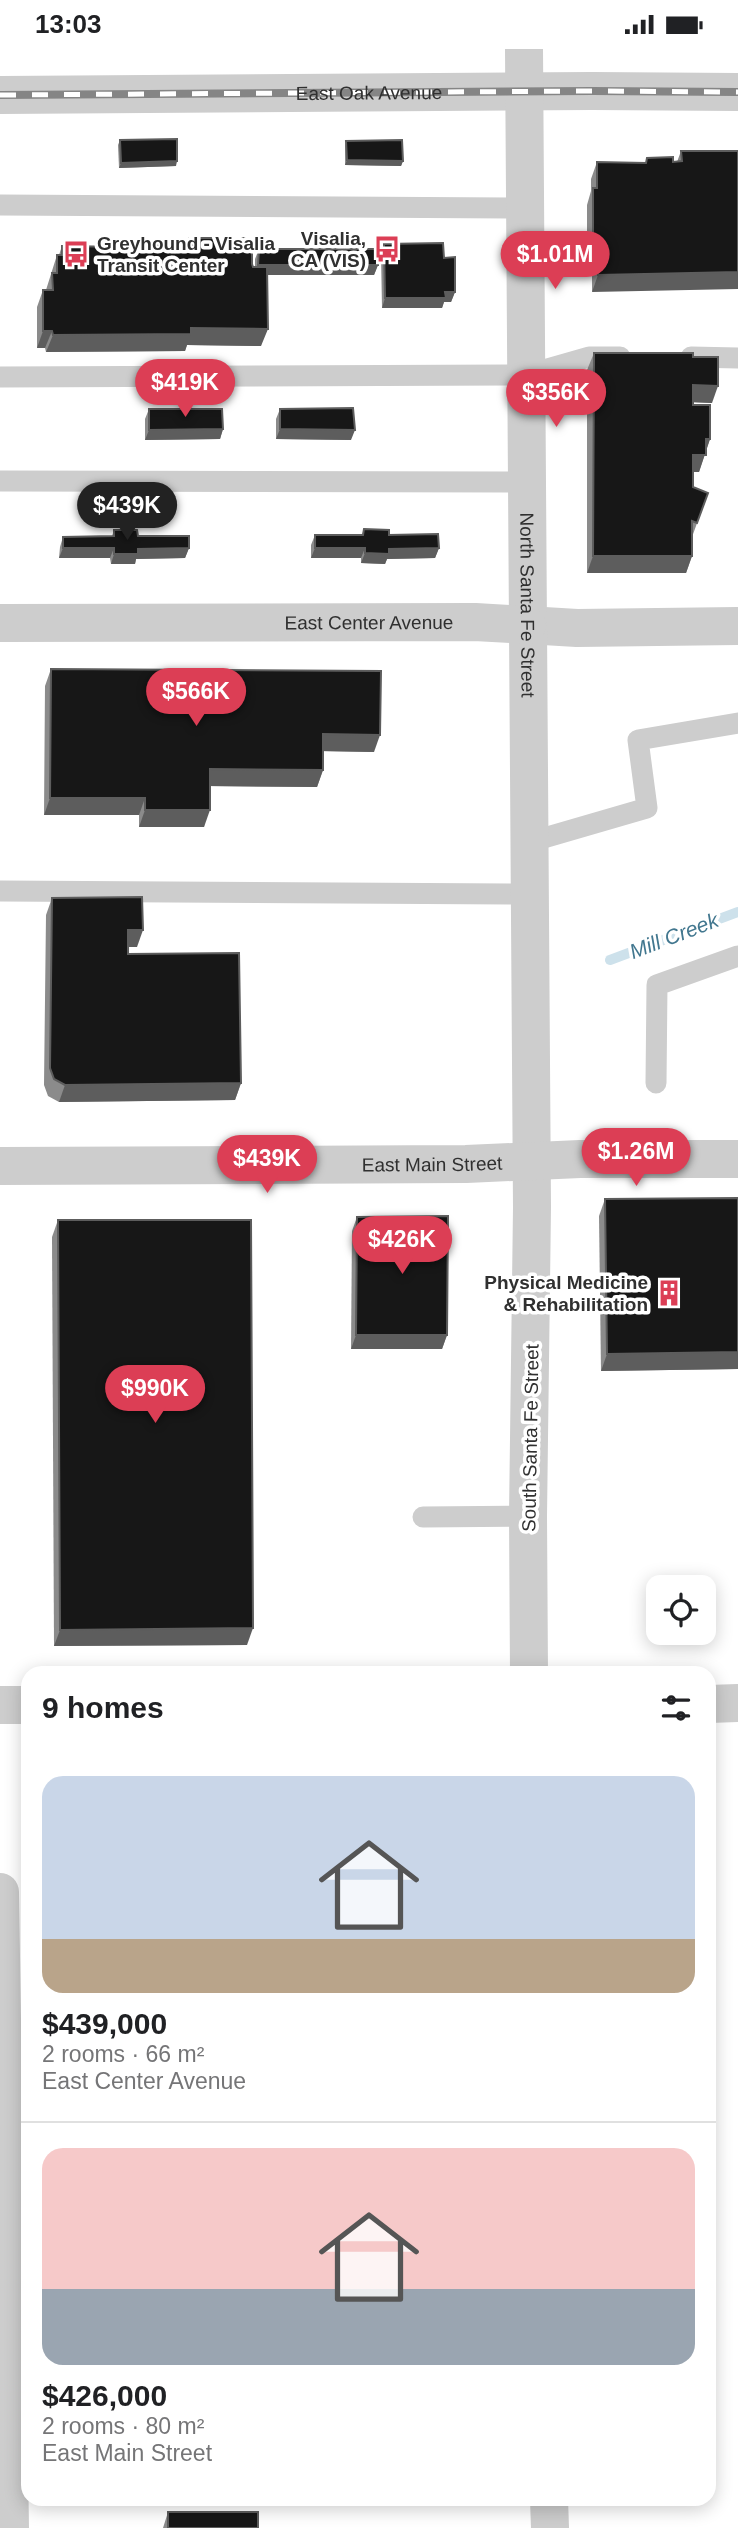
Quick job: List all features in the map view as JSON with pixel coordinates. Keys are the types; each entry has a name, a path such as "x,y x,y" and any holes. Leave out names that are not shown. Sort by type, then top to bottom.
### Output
{"street":[{"name":"North Santa Fe Street","path":"524,49 532,1161"},
{"name":"East Oak Avenue","path":"0,95 738,92"},
{"name":"East Center Avenue","path":"0,623 475,622 577,628 738,626"},
{"name":"East Main Street","path":"0,1166 466,1164 580,1159 738,1159"},
{"name":"South Santa Fe Street","path":"529,1666 532,1161"},
{"path":"716,1704 738,1703"},
{"path":"0,1705 21,1705"},
{"path":"0,1892 3,2192 18,2238 6,2513"},
{"path":"549,2506 550,2528"}],"lane":[{"path":"0,205 525,208"},
{"path":"0,377 526,375 589,356 643,357"},
{"path":"670,357 738,358"},
{"path":"0,481 526,482"},
{"path":"530,842 647,808 638,740 738,723"},
{"path":"0,891 530,894"},
{"path":"656,1083 657,985 738,957"},
{"path":"423,1517 528,1516"}],"building":[{"path":"177,139 177,161 121,163 120,140"},
{"path":"402,140 403,161 347,160 346,141"},
{"path":"681,151 738,151 738,272 598,275 598,238 593,238 593,188 597,188 597,162 646,163 647,158 673,157 673,162 682,161"},
{"path":"189,238 252,238 253,267 267,267 268,329 191,328 191,334 53,335 52,331 43,331 43,290 53,290 52,273 57,273 57,255 62,255 62,246 125,247 126,242 189,243"},
{"path":"443,243 444,258 455,257 455,292 445,292 446,298 385,298 384,244"},
{"path":"259,249 377,249 378,265 258,265"},
{"path":"594,353 693,353 693,357 718,357 718,386 693,385 693,405 710,405 710,439 706,439 706,455 693,455 693,487 708,493 697,523 692,521 692,556 593,556"},
{"path":"353,408 355,430 280,429 280,409"},
{"path":"149,409 222,409 223,429 149,430"},
{"path":"364,529 389,530 389,535 438,534 439,548 389,549 389,554 365,553 365,548 315,548 315,535 363,535"},
{"path":"114,530 137,530 138,536 189,536 189,548 138,549 138,554 114,554 114,548 63,548 63,537 114,536"},
{"path":"51,669 381,671 380,735 323,734 323,770 210,769 210,810 145,810 145,798 50,798"},
{"path":"142,897 143,930 128,930 128,954 239,953 241,1083 65,1085 54,1079 50,1068 52,898"},
{"name":"Physical Medicine & Rehabilitation","path":"738,1198 738,1352 607,1354 605,1199"},
{"path":"448,1216 447,1335 356,1335 357,1217"},
{"path":"58,1220 251,1220 253,1628 60,1630"},
{"path":"168,2512 258,2512 258,2528 168,2528"}],"waterway":[{"name":"Mill Creek","path":"610,960 738,912"}],"railway":[{"path":"0,95 738,92"}],"place":[{"name":"Visalia, CA (VIS)","path":"387,249"},
{"name":"Greyhound - Visalia Transit Center","path":"76,254"},
{"name":"Physical Medicine & Rehabilitation","path":"669,1293"}]}
